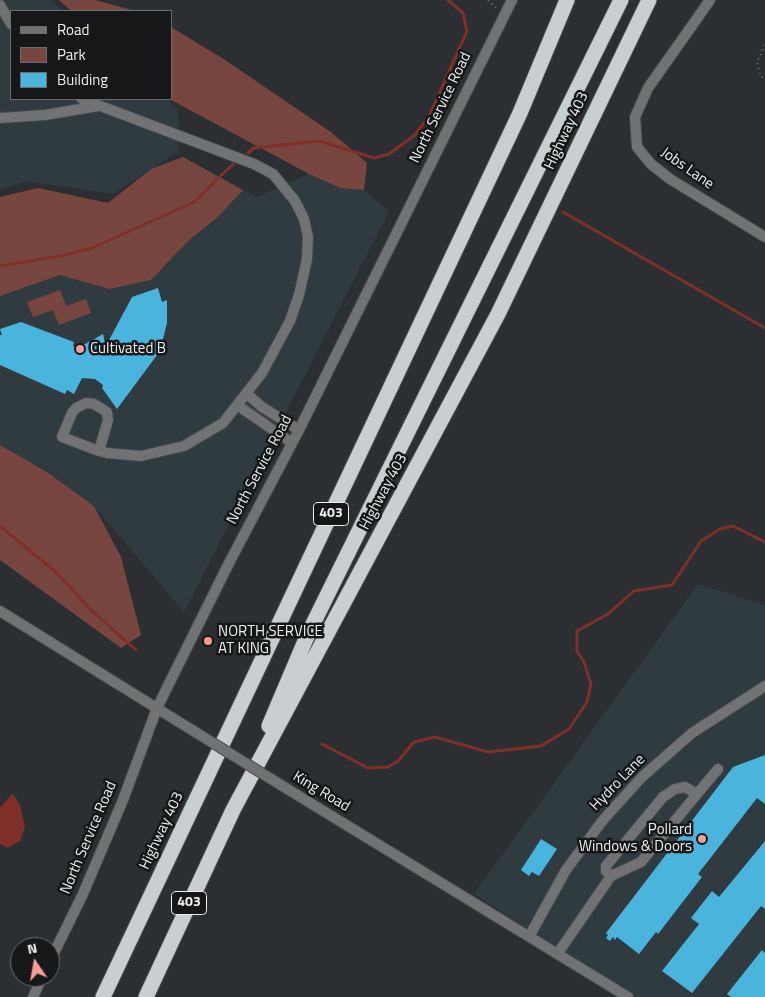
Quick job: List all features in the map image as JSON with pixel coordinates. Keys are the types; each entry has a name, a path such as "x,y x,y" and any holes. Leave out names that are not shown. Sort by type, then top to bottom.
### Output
{"highway":[{"name":"Highway 403","path":"103,997 520,113 554,30 569,0"},
{"path":"233,810 308,634 621,0"},
{"name":"Highway 403","path":"146,997 233,810 498,314 649,0"}],"street":[{"name":"North Service Road","path":"60,941 82,896 123,800 157,708 299,430 512,0"},
{"name":"Jobs Lane","path":"710,0 648,88 635,117 637,147 650,164 670,179 765,237"},
{"path":"0,5 10,22"},
{"path":"84,100 254,164 273,174 295,201 304,219 308,237 308,260 299,295 279,344 223,423 184,446 141,456 99,451 62,437 72,413 76,408 86,403 94,404 107,412 108,420 99,451"},
{"path":"0,118 45,115 99,106"},
{"path":"246,393 262,407 299,430"},
{"path":"237,405 258,422 292,443"},
{"name":"King Road","path":"0,611 289,790 530,935 628,997"},
{"name":"Hydro Lane","path":"530,935 566,870 603,820 642,778 692,733 765,686"},
{"path":"558,953 610,876 641,862 718,769"},
{"path":"610,876 606,871 606,866 663,797 675,789 685,787 697,794"}],"path":[{"path":"765,45 757,62 758,69 765,80"}],"shaded area":[{"path":"0,0 50,0 62,10 10,10 10,100 167,100 178,109 179,151 113,194 27,181 0,190"},
{"path":"309,174 340,188 364,190 389,211 184,612 94,506 47,472 0,445 0,296 60,275 109,289 188,241 218,217 243,190 256,197"},
{"path":"698,584 765,605 765,997 635,997 474,894"},
{"path":"13,794 20,805 25,827 20,841 8,848 0,844 0,807"}],"green space":[{"path":"59,0 95,0 132,10 70,10"},
{"path":"172,28 225,60 331,132 367,163 364,190 340,188 309,174 172,100"},
{"path":"183,157 243,190 218,217 188,241 151,280 109,289 60,275 0,296 0,197 38,188 108,203 151,169"},
{"path":"60,290 66,306 86,299 91,313 59,325 53,310 33,317 27,302"},
{"path":"0,445 47,472 94,506 121,557 141,635 121,648 0,560"}],"building":[{"name":"Cultivated B","path":"158,288 162,302 167,300 167,323 160,351 117,409 102,388 103,385 95,379 82,378 74,394 67,390 65,394 0,365 0,335 2,335 0,329 21,322 74,342 73,346 78,348 103,334 105,343 108,342 132,297"},
{"name":"Pollard Windows & Doors","path":"765,755 765,804 757,798 698,874 702,877 658,934 656,932 639,954 617,937 615,940 613,937 610,941 606,938 608,935 606,933 733,767"},
{"path":"541,839 557,849 539,876 532,872 529,876 521,870"},
{"name":"Pollard Windows & Doors","path":"765,841 765,909 761,906 692,993 662,971 699,924 691,918 712,891 719,897"},
{"path":"762,950 765,953 765,997 731,997 727,994"}],"waterway":[{"path":"248,153 254,148 319,141 374,158 389,154 415,135 429,116 467,31 463,13 448,0"},
{"path":"0,266 66,255 92,248 194,202 233,164"},
{"path":"563,212 765,328"},
{"path":"0,526 57,573 91,610 136,650"},
{"path":"322,744 368,768 388,767 398,761 414,742 435,737 488,752 541,746 569,729 587,702 591,684 584,662 577,651 577,631 608,614 634,591 672,585 701,541 720,529 733,526 765,542"}],"place":[{"name":"Cultivated B","path":"80,349"},
{"name":"NORTH SERVICE AT KING","path":"208,641"},
{"name":"Pollard Windows & Doors","path":"702,839"}]}
